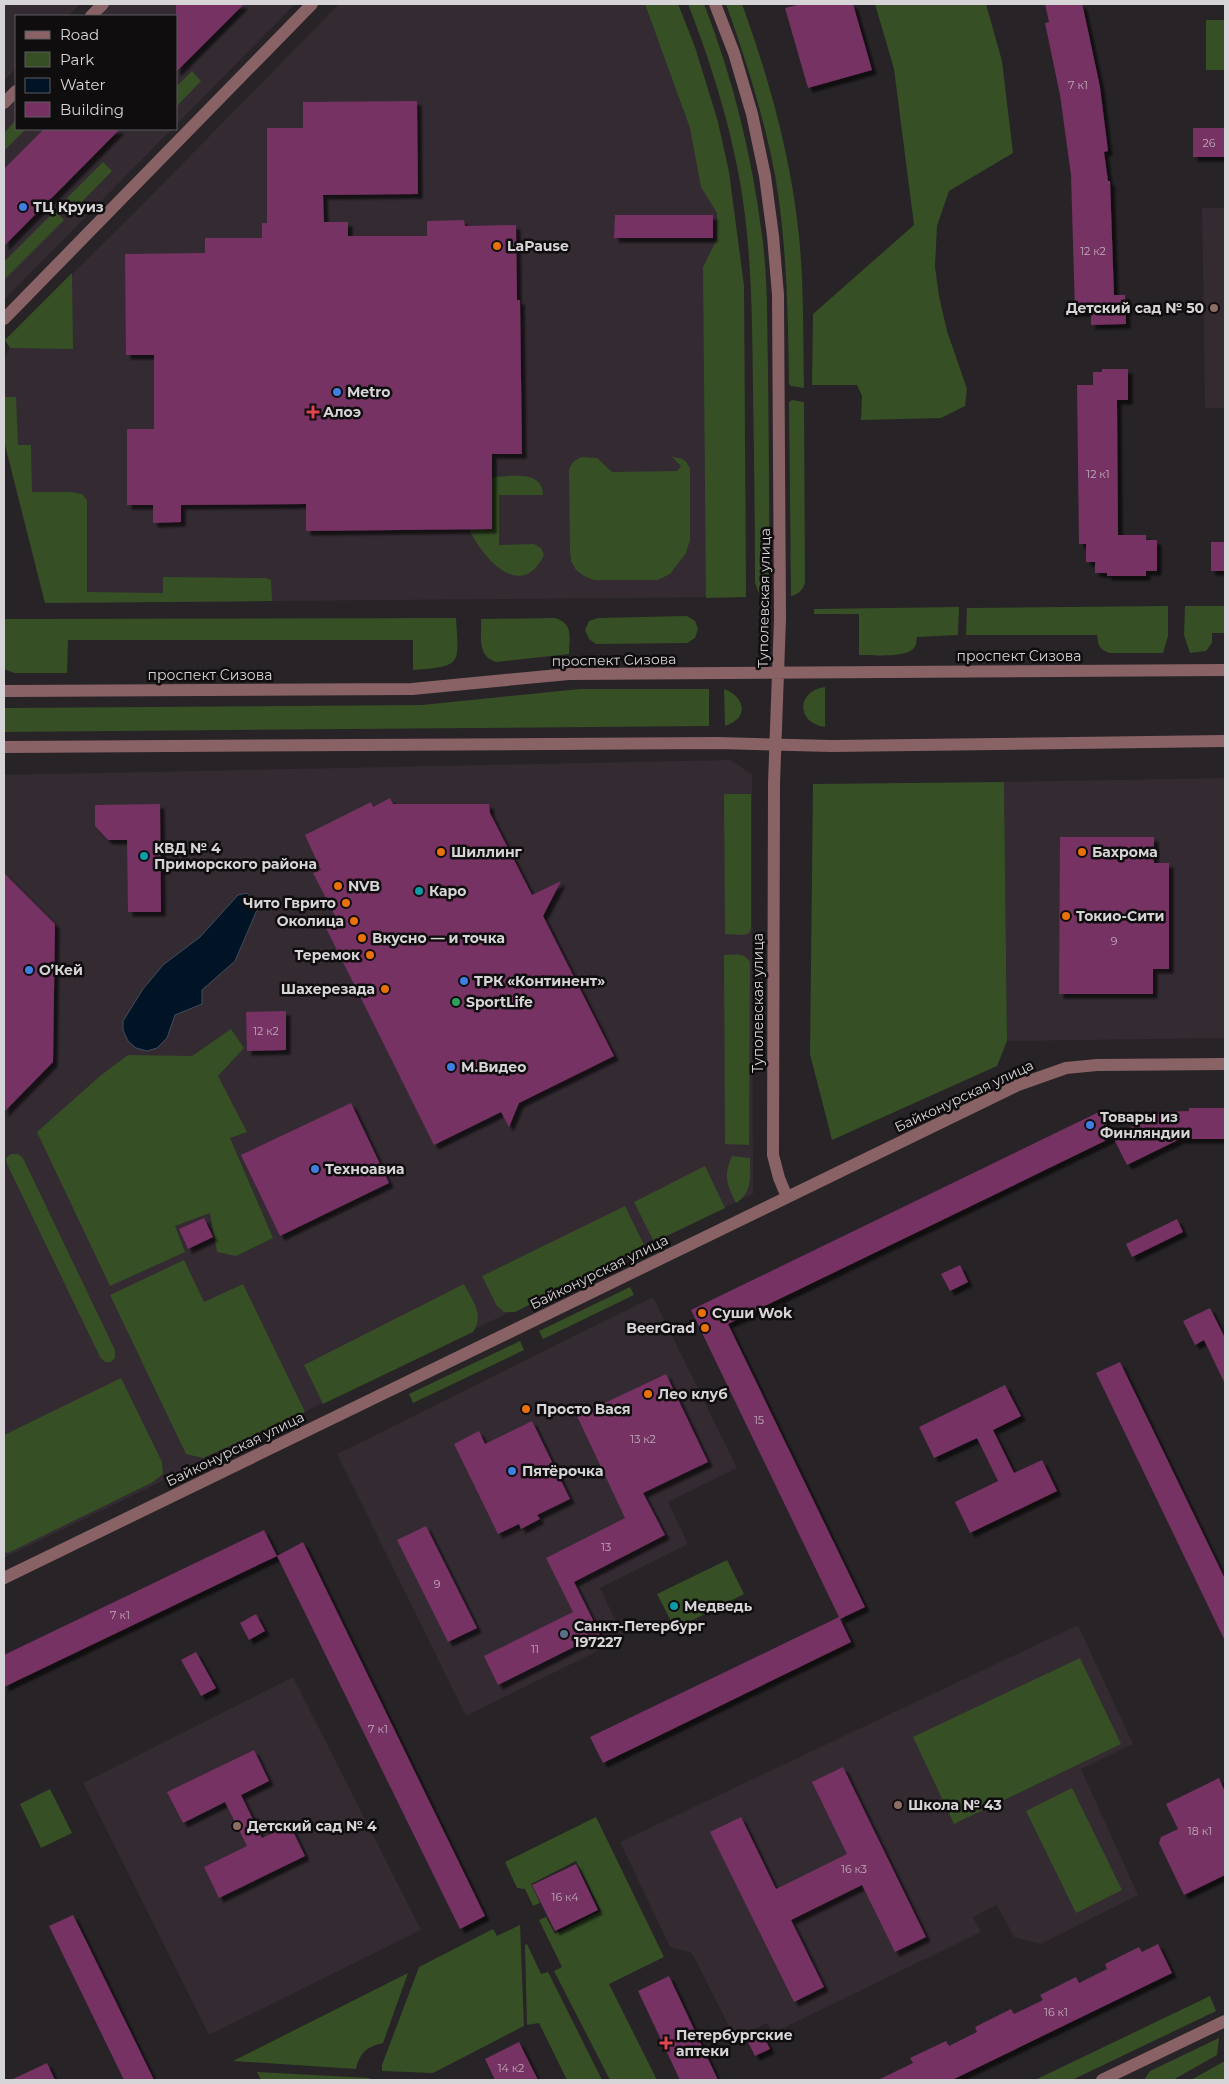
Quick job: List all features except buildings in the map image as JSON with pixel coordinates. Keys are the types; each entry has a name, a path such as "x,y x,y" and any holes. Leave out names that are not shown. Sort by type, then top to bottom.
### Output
{"street":[{"path":"91,15 103,4"},
{"path":"4,319 312,4"},
{"name":"Туполевская улица","path":"715,4 734,53 752,114 765,176 773,236 778,305 780,619 775,744 773,1155 779,1178 787,1197"},
{"path":"4,103 15,92"},
{"name":"проспект Сизова","path":"4,691 412,689 569,674 1225,670"},
{"path":"4,747 718,743 832,746 1225,741"},
{"name":"Байконурская улица","path":"4,1578 1018,1085 1066,1068 1098,1065 1225,1064"},
{"path":"1102,2080 1225,2021"}],"shaded area":[{"path":"4,4 80,4 69,15 15,15 15,69 4,81"},
{"path":"108,4 295,4 178,123 178,15 96,15"},
{"path":"339,4 678,4 695,47 718,122 729,172 744,286 746,597 45,603 4,441 4,357 10,348 5,340 137,210"},
{"path":"15,97 15,130 171,130 4,300 4,109"},
{"name":"Детский сад № 50","path":"1202,208 1225,208 1225,408 1205,408"},
{"path":"730,760 752,774 753,1194 4,1558 4,775"},
{"path":"1225,778 1225,1038 1007,1041 1004,782"},
{"path":"653,1297 737,1468 668,1502 688,1544 600,1588 624,1638 466,1716 337,1454"},
{"name":"Школа № 43","path":"1078,1625 1133,1744 1081,1769 1138,1895 1041,1944 1014,1937 997,1905 973,1917 981,1932 773,2033 767,2023 735,2038 692,1953 670,1947 620,1842"},
{"name":"Детский сад № 4","path":"293,1677 421,1930 209,2035 83,1783"}],"green space":[{"path":"645,4 678,4 695,47 718,122 729,172 744,286 746,597 706,598 703,267 717,239 717,213 701,187 690,128"},
{"path":"688,4 704,4 724,60 747,147 758,205 767,302 770,595 760,596 755,583 752,307 749,252 743,198 734,150 723,107"},
{"path":"726,4 742,4 770,89 785,147 791,177 801,255 804,388 789,384 784,253 775,175 754,89"},
{"path":"875,4 986,4 1002,61 1013,153 949,191 937,226 935,267 939,296 947,331 967,389 965,406 941,418 861,420 862,396 857,385 812,385 813,314 914,225 894,69"},
{"path":"1206,20 1225,20 1225,70 1206,70"},
{"path":"192,71 201,81 178,105 178,85"},
{"path":"15,121 15,130 25,130 4,151 4,133"},
{"path":"103,162 112,171 72,212 62,203"},
{"path":"55,211 64,220 4,280 4,262"},
{"path":"72,273 73,349 10,348 5,340"},
{"path":"4,397 16,397 18,445 31,445 32,492 72,492 82,494 87,500 87,592 163,593 163,577 266,578 271,580 272,601 45,603 4,441"},
{"path":"792,400 804,402 805,583 800,592 791,596 789,402"},
{"path":"581,457 597,458 612,472 677,471 681,466 672,457 687,463 690,469 690,540 686,553 670,574 658,580 594,580 576,570 571,561 570,550 569,469 573,462"},
{"path":"524,476 537,481 542,487 543,495 499,495 499,545 534,544 541,548 544,555 535,569 524,575 514,575 492,562 483,552 469,529 492,529 492,477"},
{"path":"1168,606 1168,636 1163,653 1110,653 1100,647 1097,635 966,635 967,608"},
{"path":"1185,606 1225,606 1225,633 1212,633 1212,643 1206,651 1190,653 1184,635"},
{"path":"959,607 958,635 917,637 915,647 910,651 897,655 859,655 859,614 814,614 814,609"},
{"path":"687,616 695,621 698,629 695,638 687,643 596,644 589,639 585,630 589,621 598,618"},
{"path":"456,618 457,654 454,660 441,667 429,669 413,670 413,640 68,640 67,673 14,673 4,669 4,619"},
{"path":"555,618 568,628 570,637 569,654 496,662 485,655 481,645 481,619"},
{"path":"825,687 825,727 809,720 803,707 809,694"},
{"path":"580,689 709,689 709,726 4,732 4,708 422,705"},
{"path":"724,689 737,697 742,708 738,718 733,723 725,726"},
{"path":"1004,782 1007,1041 997,1066 832,1140 810,1054 813,784"},
{"path":"724,794 751,794 751,928 749,933 744,935 725,934"},
{"path":"724,955 742,955 750,962 749,1145 725,1144"},
{"path":"231,1029 244,1048 218,1076 247,1132 230,1138 273,1238 236,1256 217,1252 210,1213 175,1226 185,1252 110,1286 37,1132 100,1076 128,1055 192,1056"},
{"path":"11,1154 18,1154 23,1158 115,1350 115,1358 111,1362 105,1362 100,1357 7,1164 6,1158"},
{"path":"732,1156 750,1158 748,1189 736,1203 727,1180 729,1163"},
{"path":"705,1166 725,1208 654,1242 634,1202"},
{"path":"625,1206 645,1247 515,1312 504,1312 497,1306 482,1276"},
{"path":"184,1260 204,1302 243,1284 305,1412 203,1458 186,1454 110,1295"},
{"path":"464,1284 478,1314 478,1320 473,1332 323,1404 304,1365"},
{"path":"630,1287 634,1295 543,1339 539,1331"},
{"path":"520,1341 524,1350 413,1403 409,1394"},
{"path":"121,1378 162,1462 163,1474 153,1482 8,1553 4,1552 4,1435"},
{"path":"727,1560 744,1594 675,1629 657,1594"},
{"path":"1080,1658 1121,1744 954,1824 913,1737"},
{"path":"1072,1788 1122,1890 1076,1913 1026,1811"},
{"path":"50,1789 72,1833 41,1848 20,1804"},
{"path":"596,1817 664,1957 609,1984 657,2080 610,2080 554,1971 562,1967 539,1920 546,1917 555,1934 601,1911 576,1861 531,1884 540,1903 533,1906 525,1889 517,1888 505,1862"},
{"path":"520,1925 524,2026 433,2073 382,2071 382,2065 419,1967 493,1929 497,1936"},
{"path":"527,1944 541,1974 548,1972 602,2080 567,2080 539,2023 527,2025 525,1945"},
{"path":"408,1973 383,2043 368,2049 362,2055 356,2069 233,2061"},
{"path":"1210,1996 1216,2011 1072,2080 1035,2080"},
{"path":"1219,2038 1217,2055 1173,2080 1144,2080 1150,2071"},
{"path":"1225,2061 1225,2080 1191,2080 1223,2062"},
{"path":"257,2072 370,2078 369,2080 261,2080"}],"water":[{"path":"247,893 257,910 235,961 202,990 202,1004 175,1015 167,1038 157,1048 147,1051 136,1048 128,1041 123,1030 123,1021 143,989 163,965 200,937 238,895"}],"place":[{"name":"ТЦ Круиз","path":"23,207"},
{"name":"LaPause","path":"497,246"},
{"name":"Детский сад № 50","path":"1214,308"},
{"name":"Metro","path":"337,392"},
{"name":"Алоэ","path":"313,412"},
{"name":"Шиллинг","path":"441,852"},
{"name":"Бахрома","path":"1082,852"},
{"name":"КВД № 4 Приморского района","path":"144,856"},
{"name":"NVB","path":"338,886"},
{"name":"Каро","path":"419,891"},
{"name":"Чито Гврито","path":"346,903"},
{"name":"Токио-Сити","path":"1066,916"},
{"name":"Околица","path":"354,921"},
{"name":"Вкусно — и точка","path":"362,938"},
{"name":"Теремок","path":"370,955"},
{"name":"О’Кей","path":"29,970"},
{"name":"ТРК «Континент»","path":"464,981"},
{"name":"Шахерезада","path":"385,989"},
{"name":"SportLife","path":"456,1002"},
{"name":"М.Видео","path":"451,1067"},
{"name":"Товары из Финляндии","path":"1090,1125"},
{"name":"Техноавиа","path":"315,1169"},
{"name":"Суши Wok","path":"702,1313"},
{"name":"BeerGrad","path":"705,1328"},
{"name":"Лео клуб","path":"648,1394"},
{"name":"Просто Вася","path":"526,1409"},
{"name":"Пятёрочка","path":"512,1471"},
{"name":"Медведь","path":"674,1606"},
{"name":"Санкт-Петербург 197227","path":"564,1634"},
{"name":"Школа № 43","path":"898,1805"},
{"name":"Детский сад № 4","path":"237,1826"},
{"name":"Петербургские аптеки","path":"666,2043"}]}
